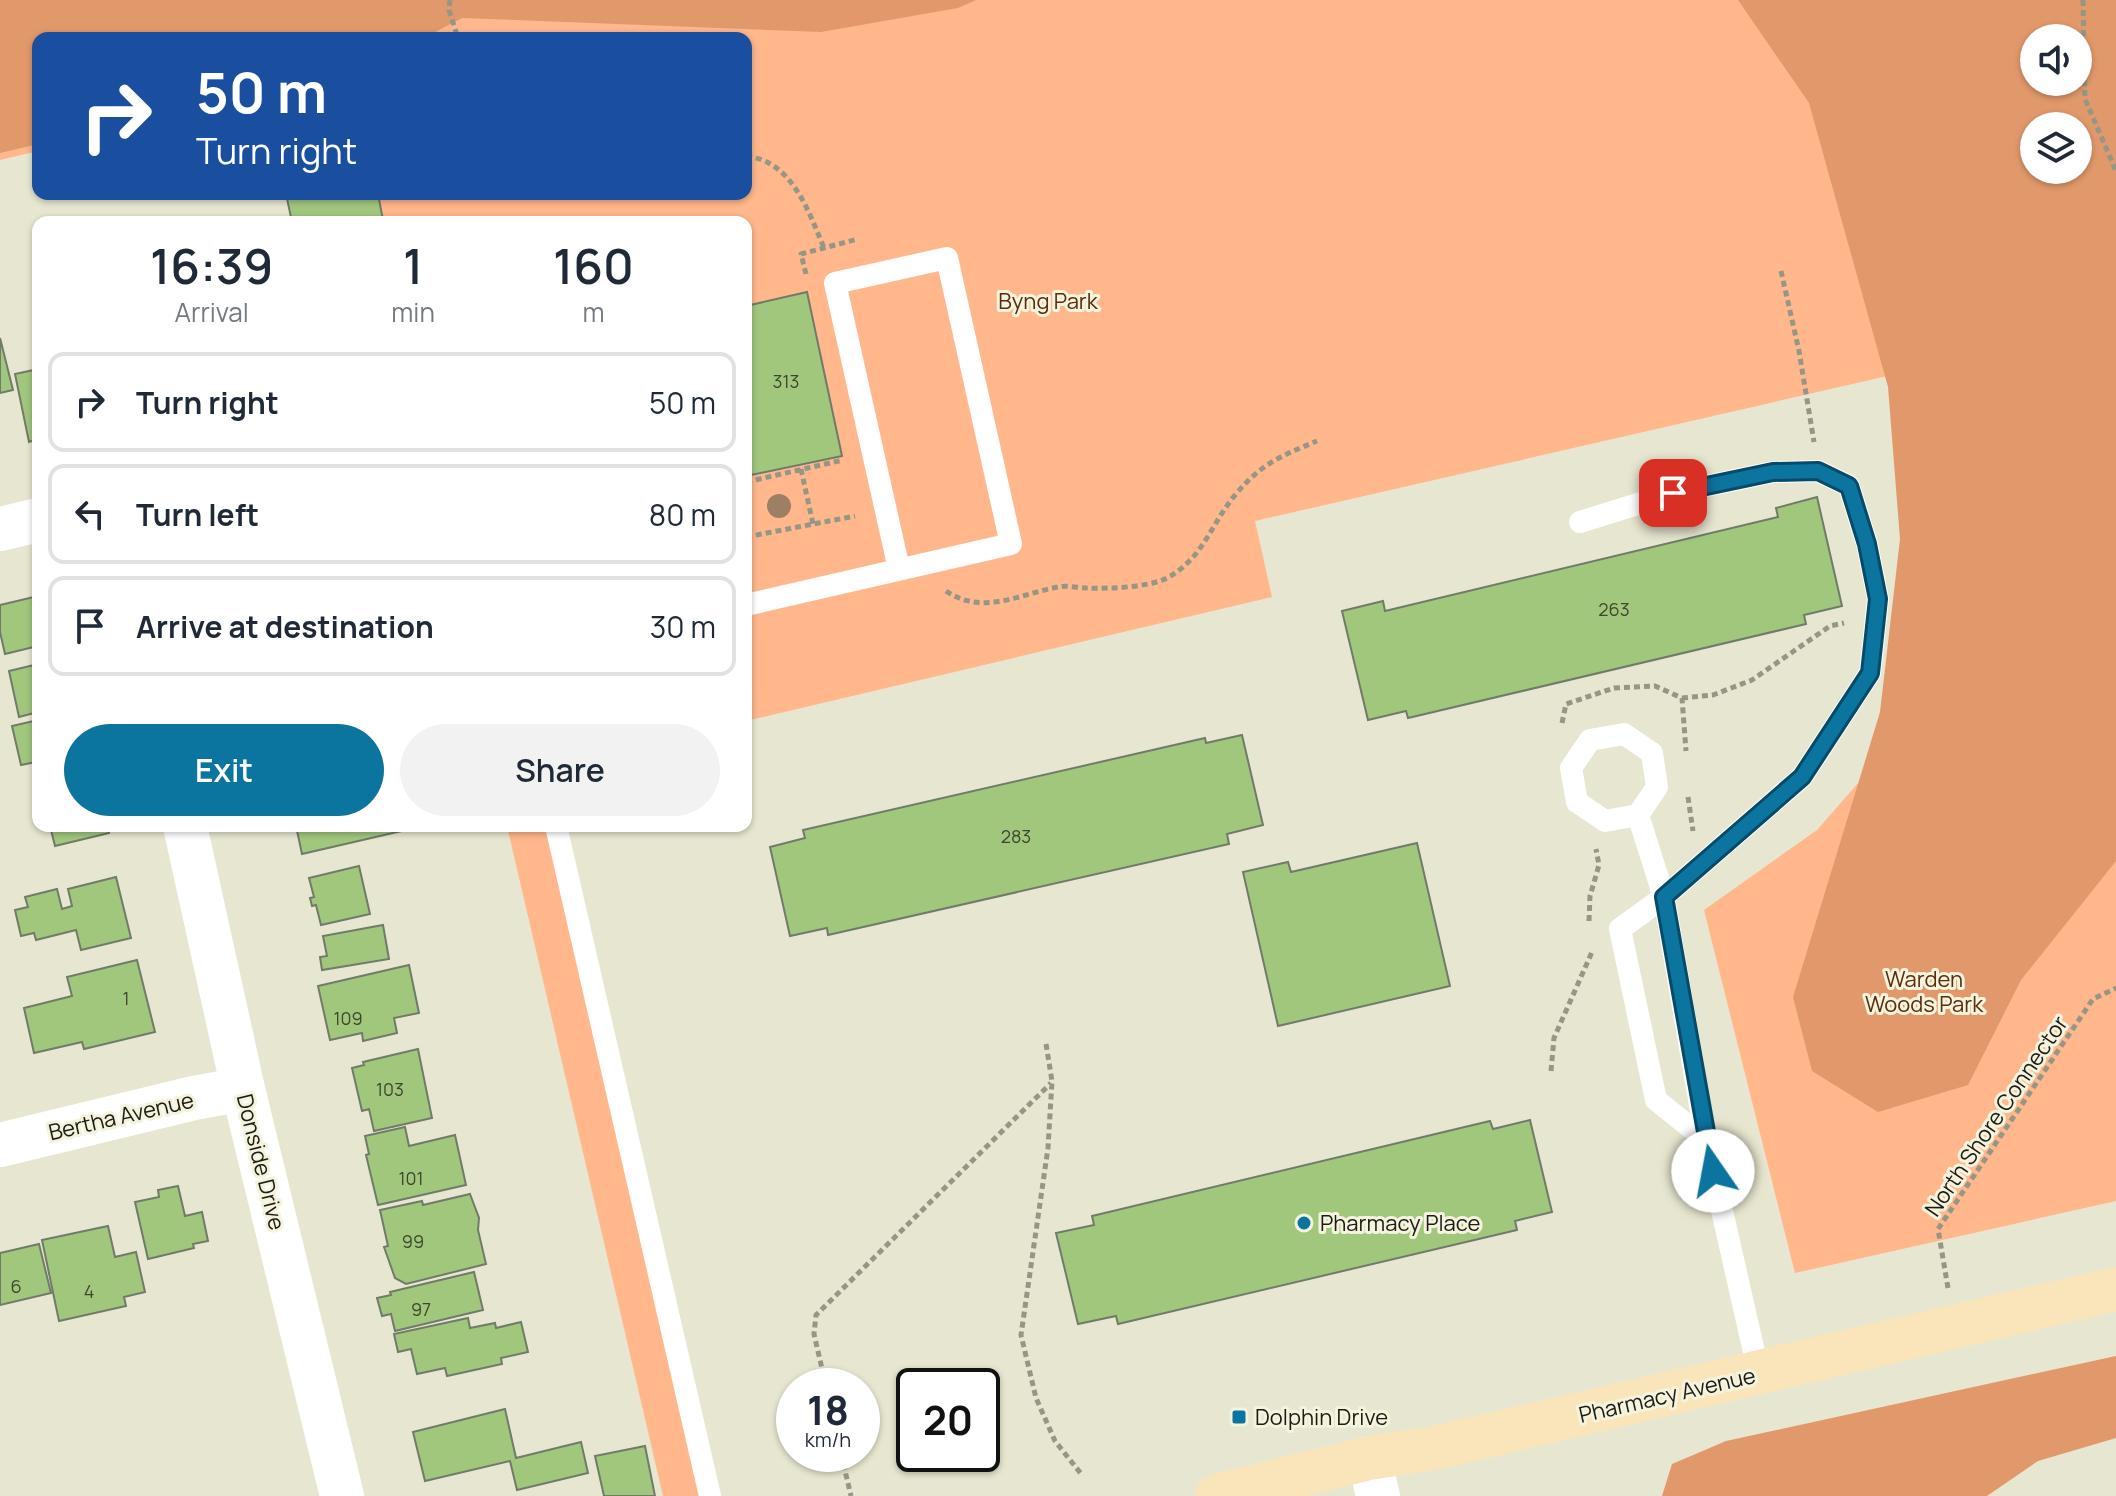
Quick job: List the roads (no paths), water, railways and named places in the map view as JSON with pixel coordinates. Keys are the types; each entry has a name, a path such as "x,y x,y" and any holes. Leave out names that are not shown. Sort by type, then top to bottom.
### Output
{"street":[{"path":"0,529 32,521"},
{"name":"Donside Drive","path":"186,832 243,1089 342,1496"},
{"name":"Bertha Avenue","path":"0,1145 243,1089"},
{"name":"Pharmacy Avenue","path":"1217,1496 1373,1477 1434,1448 2116,1289"}],"lane":[{"path":"752,604 1011,544 947,258 835,283 899,569"},
{"path":"1580,522 1673,493 1773,472 1818,471 1849,486 1867,544 1878,599 1870,673 1802,777 1664,897 1620,929 1656,1100 1706,1140"},
{"path":"1638,815 1664,897 1706,1140 1759,1374"},
{"path":"557,832 710,1496"}],"place":[{"name":"Pharmacy Place","path":"1304,1223"},
{"name":"Dolphin Drive","path":"1239,1417"}],"park label":[{"name":"Byng Park","path":"1048,301"},
{"name":"Warden Woods Park","path":"1924,992"}]}
